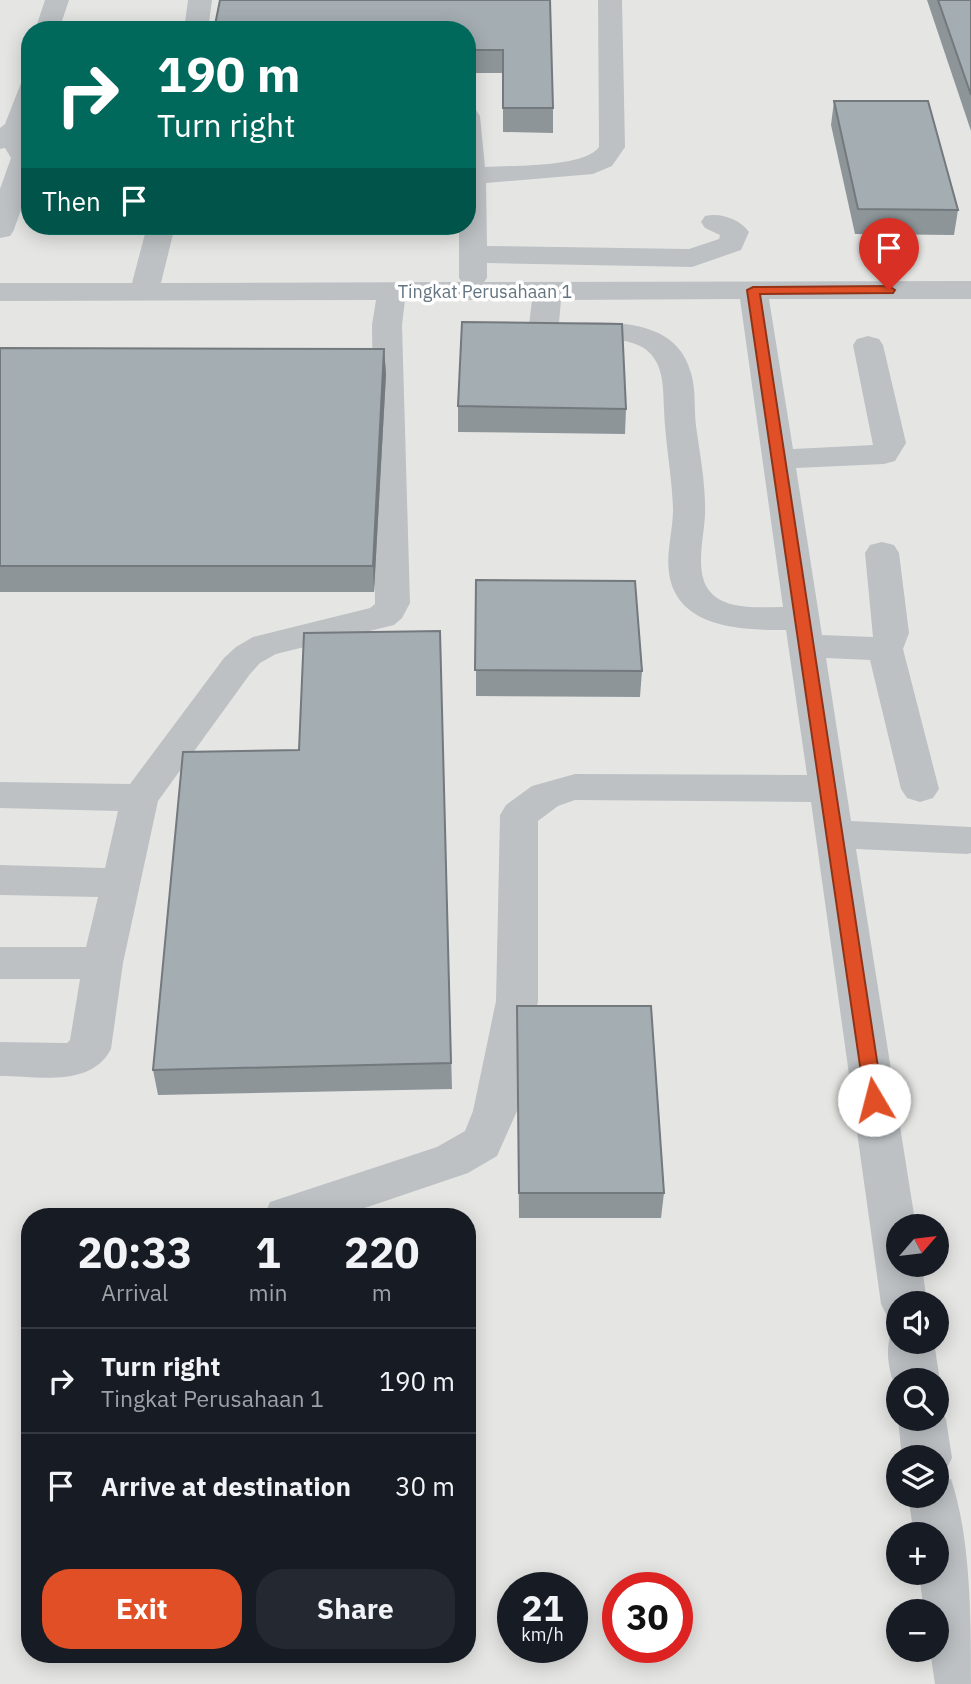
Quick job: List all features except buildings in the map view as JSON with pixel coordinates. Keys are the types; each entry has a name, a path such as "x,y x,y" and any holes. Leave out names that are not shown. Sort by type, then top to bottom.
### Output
{"street":[{"path":"50,21 57,0"},
{"path":"196,21 200,0"},
{"path":"476,175 583,168 603,160 612,147 610,0"},
{"path":"2,140 18,128 21,118"},
{"path":"2,140 15,143 21,153"},
{"path":"0,230 21,167"},
{"path":"474,254 692,258 731,244 735,232 715,222"},
{"path":"144,292 158,235"},
{"path":"473,235 474,291"},
{"path":"753,290 891,1214"},
{"name":"Tingkat Perusahaan 1","path":"0,292 971,290"},
{"path":"0,1059 74,1060 90,1049 103,963 140,798 248,654 265,645 382,617 390,610 393,603 387,325 392,291"},
{"path":"547,291 545,331 630,333 652,341 670,355 679,380 680,419 687,466 689,515 685,544 686,568 692,593 703,604 726,615 885,649"},
{"path":"778,459 884,454 890,443 868,345"},
{"path":"882,553 892,633 885,649 920,789"},
{"path":"310,1208 452,1160 482,1143 495,1111 517,1001 519,815 545,796 575,787 759,786 828,789"},
{"path":"0,795 140,798"},
{"path":"834,834 967,840"},
{"path":"0,880 120,883"},
{"path":"0,963 103,963"},
{"path":"935,1508 961,1684"}],"shaded area":[{"path":"0,0 971,0 971,1684 0,1684"}],"route":[{"path":"874,1100 753,290 889,290"}]}
